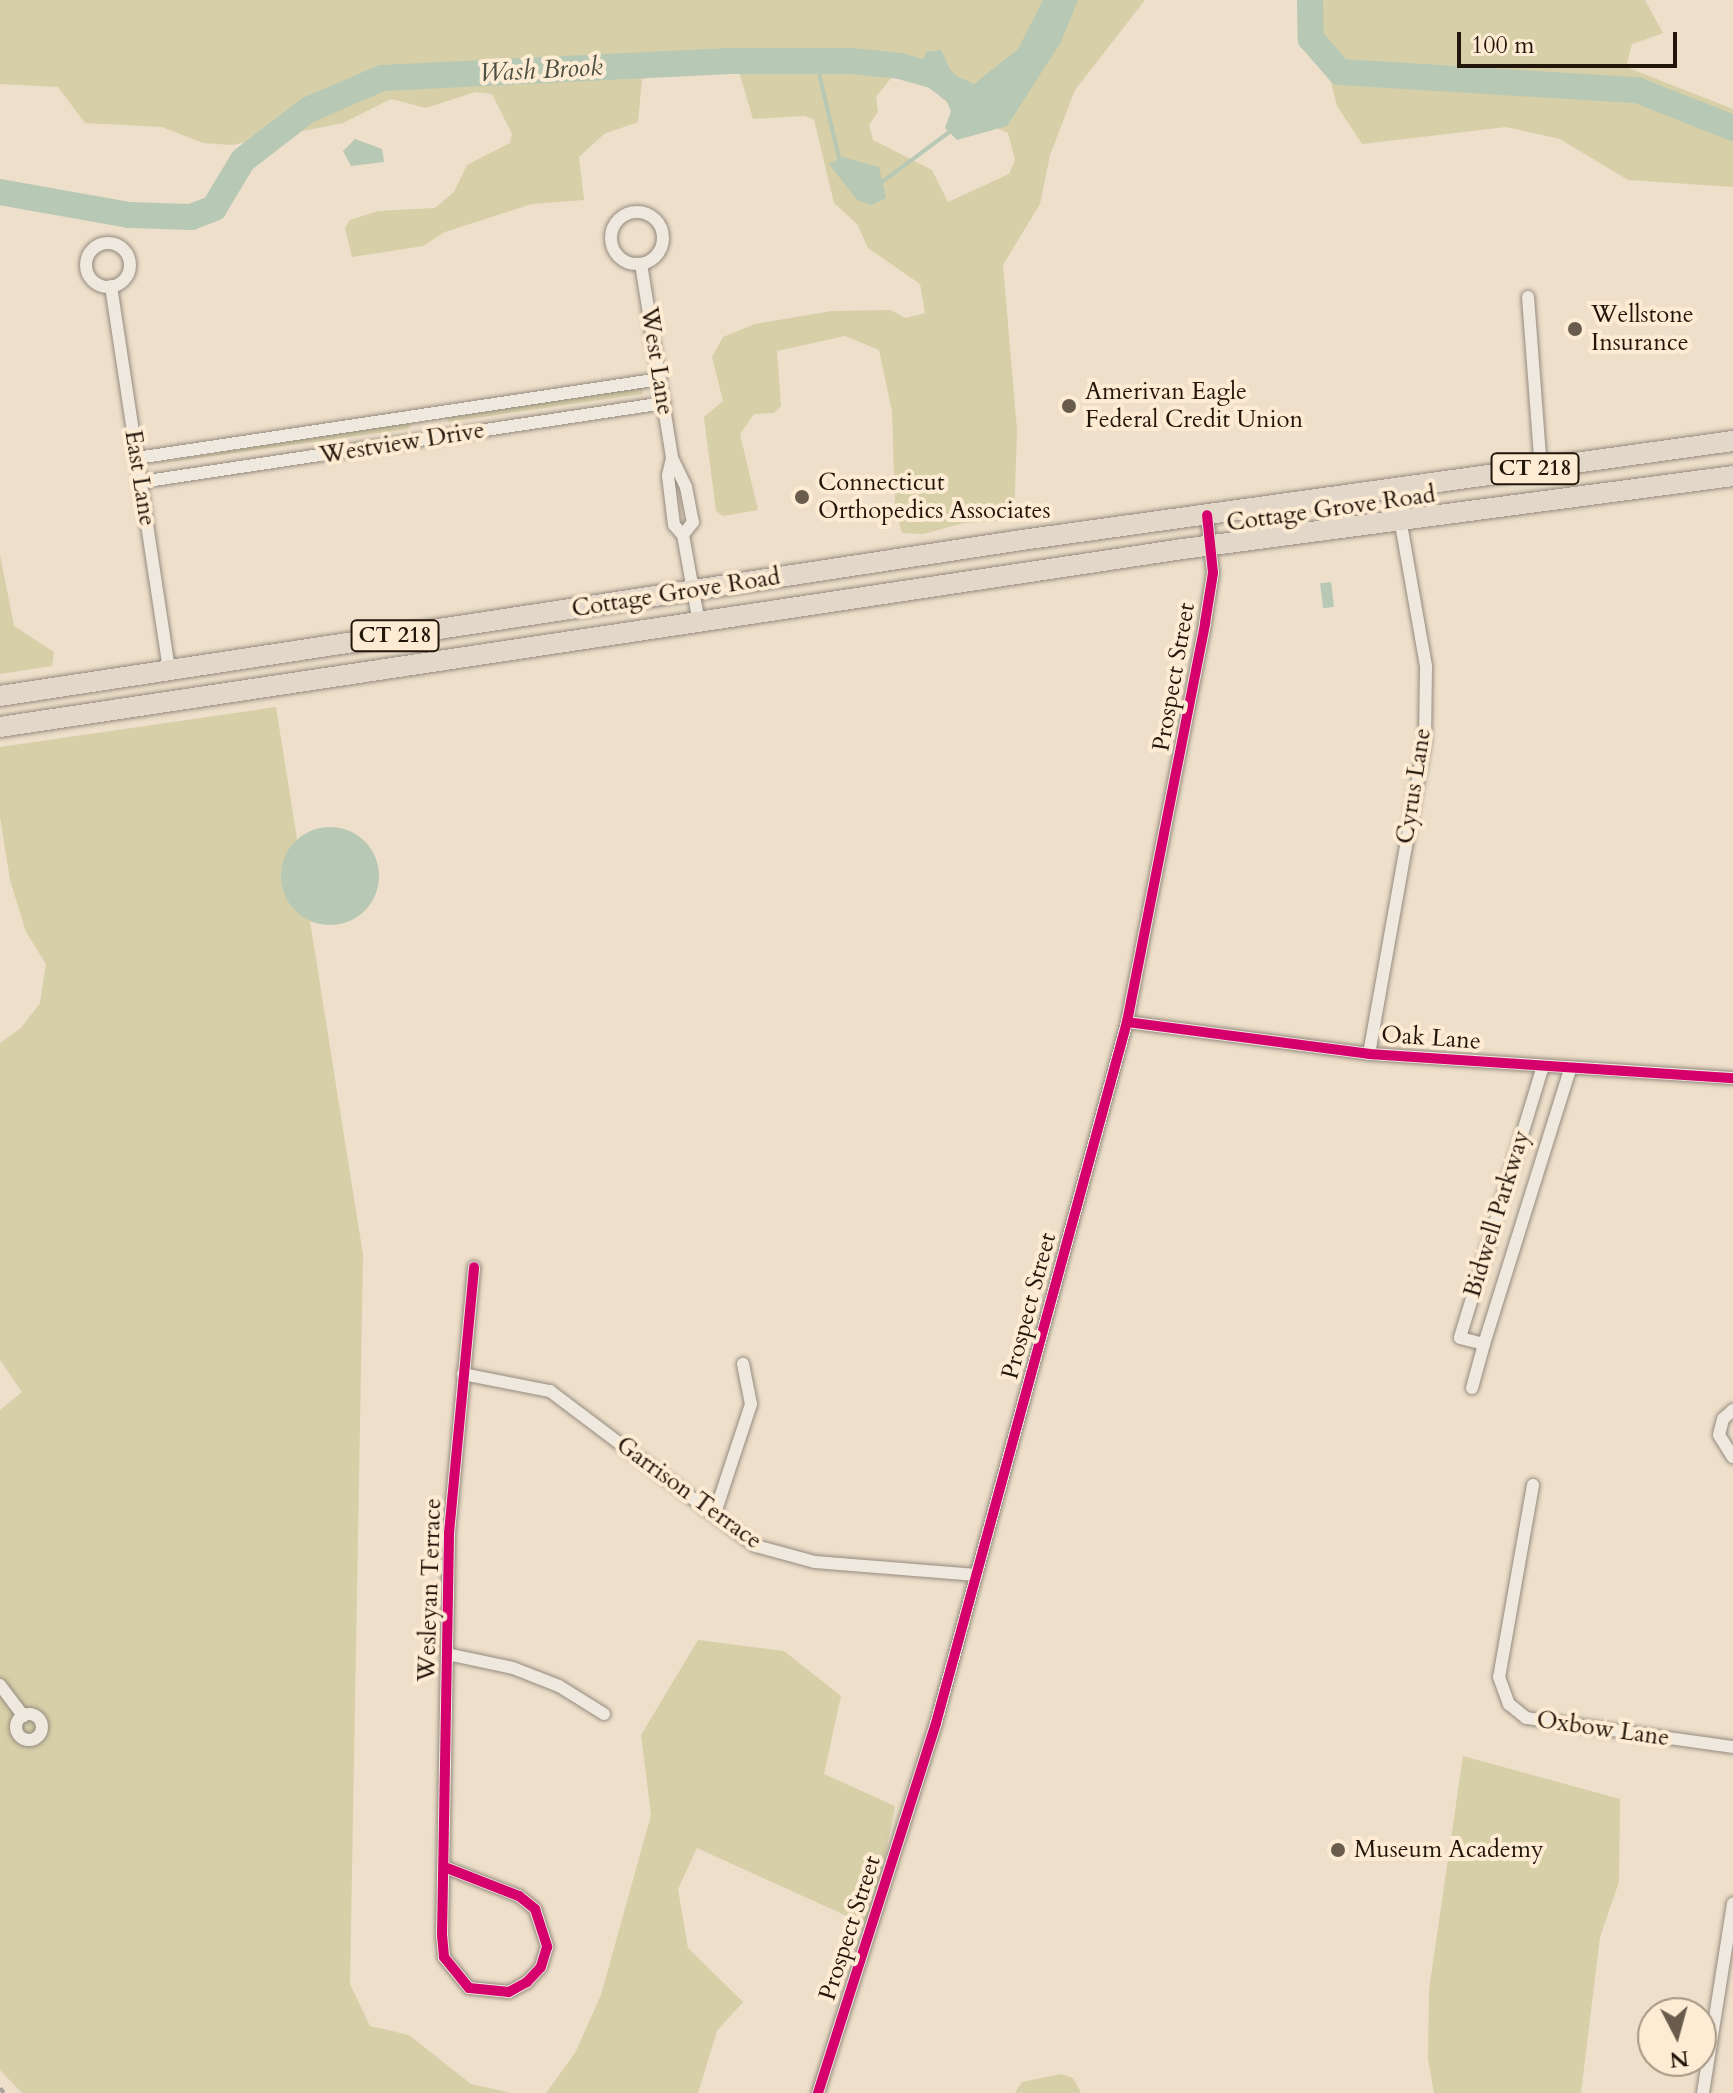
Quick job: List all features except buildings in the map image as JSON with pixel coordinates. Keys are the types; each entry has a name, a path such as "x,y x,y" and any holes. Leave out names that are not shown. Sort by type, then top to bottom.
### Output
{"main road":[{"name":"Cottage Grove Road","path":"0,696 1207,515 1733,441"},
{"name":"Cottage Grove Road","path":"0,727 1210,545 1733,476"}],"street":[{"path":"636,212 652,217 663,238 659,254 641,264 618,256 611,241 614,224 636,212"},
{"name":"West Lane","path":"641,264 672,458 686,487 693,522 683,535 699,623"},
{"name":"East Lane","path":"111,286 169,670"},
{"path":"1528,297 1541,468"},
{"name":"Westview Drive","path":"137,458 660,379"},
{"name":"Westview Drive","path":"141,482 664,403"},
{"name":"Prospect Street","path":"818,2093 918,1782 1127,1022 1213,573 1207,515"},
{"name":"Cyrus Lane","path":"1369,1054 1425,739 1426,666 1400,518"},
{"name":"Oak Lane","path":"1127,1022 1369,1054 1733,1078"},
{"name":"Bidwell Parkway","path":"1484,1344 1460,1338 1543,1066"},
{"name":"Bidwell Parkway","path":"1472,1388 1571,1067"},
{"name":"Wesleyan Terrace","path":"447,1868 519,1896 535,1909 547,1947 541,1967 527,1982 509,1992 489,1994 469,1988 453,1975 444,1957 442,1936 447,1868 449,1533 474,1267"},
{"path":"715,1513 751,1404 743,1364"},
{"name":"Garrison Terrace","path":"463,1374 550,1391 756,1546 785,1557 976,1575"},
{"path":"1733,1410 1723,1419 1719,1435 1733,1457"},
{"name":"Oxbow Lane","path":"1533,1485 1499,1677 1509,1704 1526,1718 1733,1747"},
{"path":"447,1654 513,1668 559,1686 604,1714"},
{"path":"0,1685 23,1716"},
{"path":"1703,2093 1733,1903"}],"shaded area":[{"path":"0,0 1145,0 1075,90 1050,155 1040,204 1003,265 1017,430 1014,520 964,523 923,534 902,533 895,509 892,411 879,350 845,336 777,351 781,406 774,413 754,414 740,434 758,510 723,516 716,511 704,417 723,401 712,357 723,337 755,324 832,311 890,310 906,318 925,313 920,284 868,248 857,224 834,203 814,120 805,116 753,119 739,72 687,72 642,79 638,122 604,134 579,157 584,200 532,204 445,232 423,246 352,257 345,228 350,220 378,211 435,208 454,192 467,165 510,143 512,134 492,94 475,92 426,108 391,99 343,123 232,145 203,143 162,127 85,123 58,87 0,84","holes":["898,69 930,79 953,110 1008,133 1015,160 1009,174 948,202 932,170 873,140 869,125 878,112 876,97"]},
{"path":"1043,0 1078,0 1061,42 1007,126 957,140 945,128 951,111 946,100 916,79 926,52 941,50 952,74 974,84 1018,49"},
{"path":"1304,0 1645,0 1663,33 1632,44 1626,67 1733,109 1733,187 1628,180 1560,139 1506,127 1362,144 1337,106 1322,47 1305,21"},
{"path":"355,139 382,149 384,162 351,166 343,151"},
{"path":"842,157 879,167 886,198 872,205 857,200 829,164"},
{"path":"644,387 642,394 448,422 448,417"},
{"path":"408,421 412,424 408,429 147,465"},
{"path":"0,555 14,626 54,652 52,666 0,674"},
{"path":"1331,582 1334,607 1323,608 1320,583"},
{"path":"276,707 363,1255 350,1984 370,2026 409,2035 471,2084 511,2093 22,2093 0,2070 0,1410 22,1392 0,1360 0,1043 21,1028 40,1003 46,964 26,932 10,880 0,817 0,747"},
{"path":"330,827 357,835 371,849 379,876 371,903 357,917 330,925 303,917 289,903 281,876 289,849 303,835"},
{"path":"698,1640 784,1651 841,1696 824,1774 895,1806 871,1927 697,1848 678,1889 688,1948 743,2002 717,2031 698,2093 546,2093 575,2053 601,1995 651,1815 641,1735"},
{"path":"1463,1756 1620,1799 1619,1882 1600,1937 1581,2093 1434,2093 1428,2059 1429,1990"},
{"path":"1061,2074 1073,2078 1081,2093 1015,2093 1022,2082"}],"waterway":[{"name":"Wash Brook","path":"1310,0 1311,39 1340,72 1637,90 1733,128"},
{"name":"Wash Brook","path":"0,192 129,215 191,217 214,208 243,160 308,110 382,78 726,61 852,61 900,66 939,77 950,88"},
{"path":"816,61 840,162"},
{"path":"882,182 952,130"}],"railway":[{"path":"0,2088 4,2093"}],"cycle path":[{"path":"818,2093 936,1723 1127,1022 1213,573 1207,515"},
{"path":"1127,1022 1369,1054 1733,1078"},
{"path":"447,1868 519,1896 535,1909 547,1947 541,1967 527,1982 509,1992 469,1988 444,1957 442,1936 449,1533 474,1267"}],"place":[{"name":"Wellstone Insurance","path":"1575,329"},
{"name":"Amerivan Eagle Federal Credit Union","path":"1069,406"},
{"name":"Connecticut Orthopedics Associates","path":"802,497"},
{"name":"Museum Academy","path":"1338,1850"}]}
